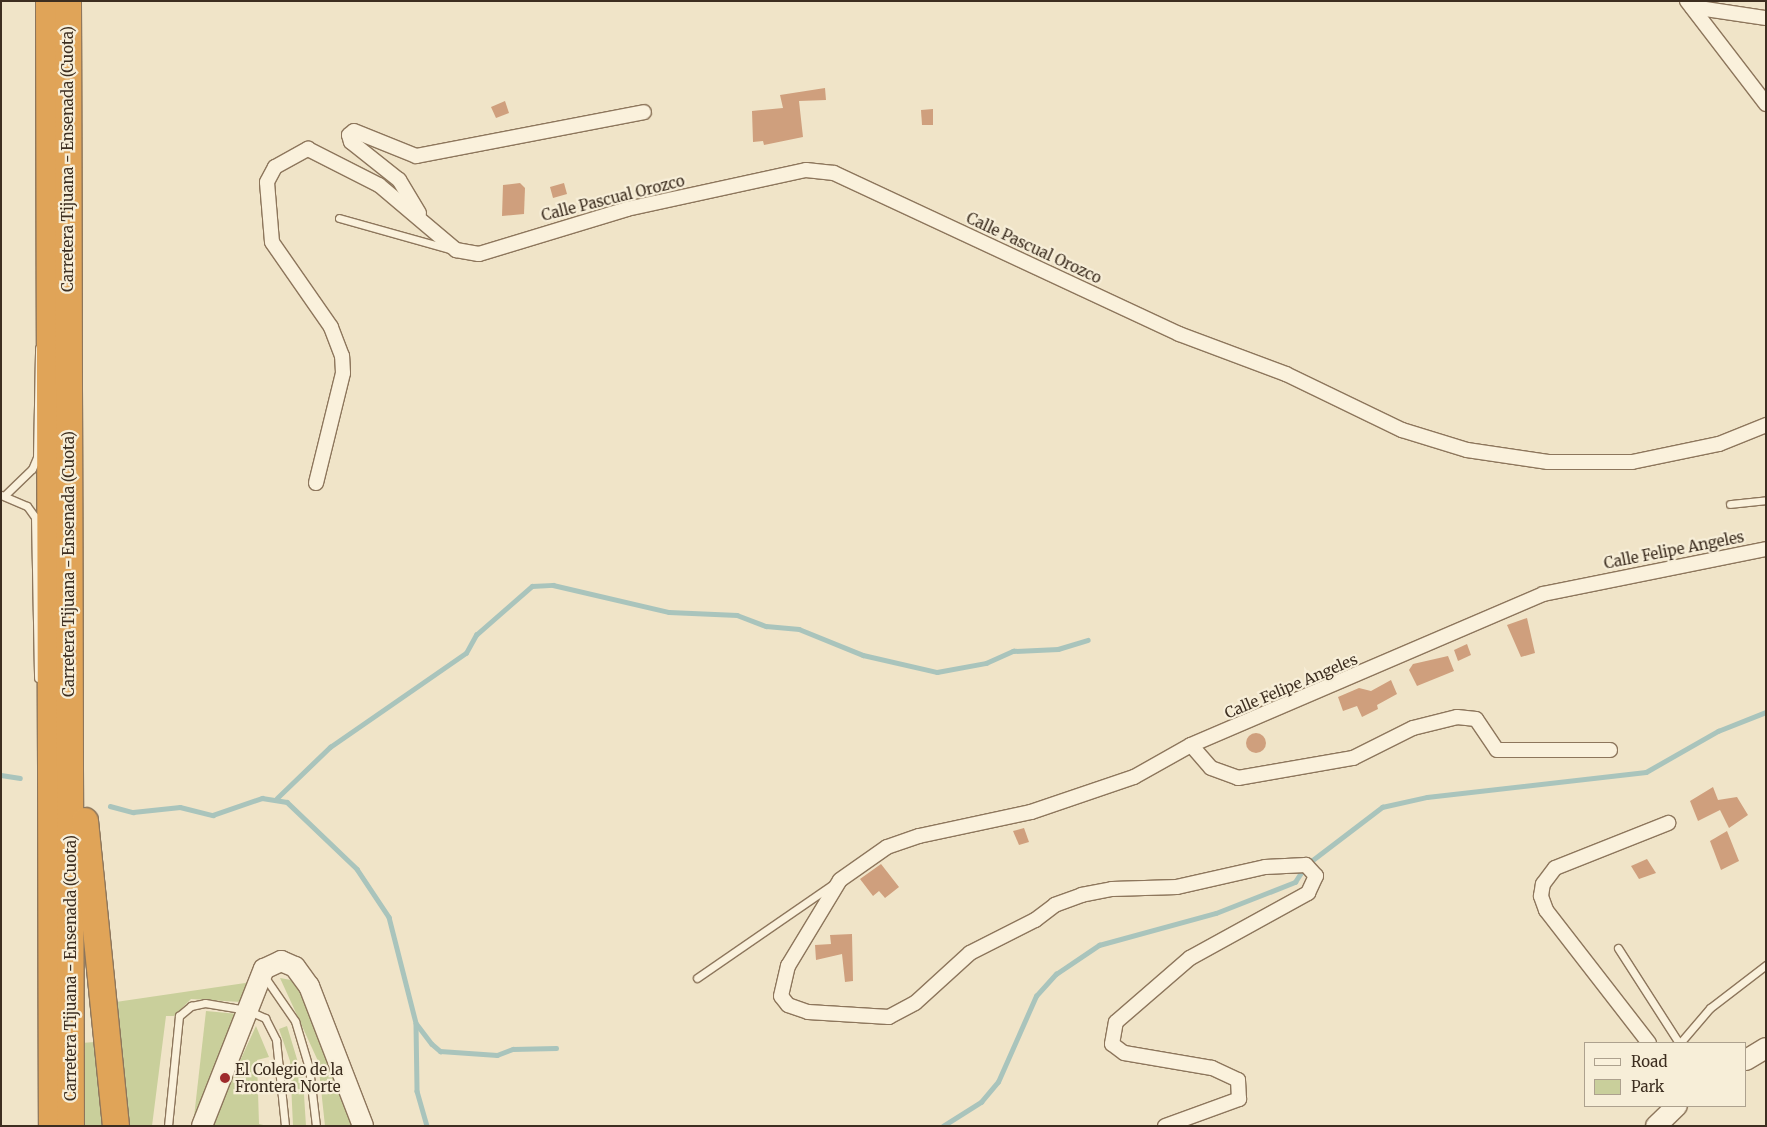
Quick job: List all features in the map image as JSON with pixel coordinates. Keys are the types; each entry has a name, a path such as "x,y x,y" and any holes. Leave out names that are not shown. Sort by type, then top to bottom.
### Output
{"highway":[{"name":"Carretera Tijuana - Ensenada (Cuota)","path":"49,1 49,336 45,744 52,1126"},
{"name":"Carretera Tijuana - Ensenada (Cuota)","path":"68,1 71,1126"},
{"path":"70,791 86,827 116,1126"}],"main road":[{"path":"202,1126 262,974 269,965 281,961 295,967 308,986 363,1126"},
{"path":"1747,1059 1766,1048"},
{"path":"1656,1126 1676,1107"}],"street":[{"path":"1689,4 1766,18"},
{"path":"1689,4 1766,104"},
{"path":"424,222 399,180 351,142 349,135 354,130 416,156 644,112"},
{"path":"316,484 343,373 342,356 331,327 272,242 266,182 275,167 308,149 378,184 456,250"},
{"name":"Calle Pascual Orozco","path":"456,250 479,254 503,249 538,234 627,209 806,170 834,173 1179,334 1286,374 1434,442 1548,462 1632,462 1719,444 1766,425"},
{"name":"Calle Felipe Angeles","path":"840,880 887,847 1090,793 1134,777 1191,745 1543,594 1766,549"},
{"path":"1191,745 1216,772 1238,778 1353,758 1413,728 1457,717 1476,719 1497,750 1610,750"},
{"path":"1648,1042 1546,910 1542,896 1543,884 1555,868 1668,823"},
{"path":"840,880 788,966 781,996 788,1005 808,1012 890,1017 914,1003 970,953 1035,920 1055,905 1082,895 1112,888 1178,887 1294,863 1313,870 1316,876 1308,893 1197,954 1148,990 1116,1022 1112,1044 1124,1053 1212,1068 1238,1080 1239,1099 1234,1103 1165,1126"}],"lane":[{"path":"339,218 441,250 456,250"},
{"path":"38,684 35,517 27,506 3,495 32,469 37,457 37,356 49,336"},
{"path":"1730,504 1766,500"},
{"path":"697,978 840,880"},
{"path":"1618,948 1679,1042"},
{"path":"1681,1042 1710,1008 1766,965"},
{"path":"262,974 271,981 295,1021 309,1068 316,1126"},
{"path":"168,1126 179,1016 191,1006 205,1003 247,1010 265,1018 276,1040 285,1126"}],"green space":[{"path":"280,978 291,980 317,1015 356,1126 325,1126 318,1061"},
{"path":"252,982 241,1002 191,999 174,1016 166,1016 152,1126 124,1126 109,1003"},
{"path":"206,1011 238,1014 193,1126"},
{"path":"256,1026 269,1057 257,1060 259,1124 268,1126 210,1126"},
{"path":"287,1026 303,1079 306,1126 293,1126 290,1061 279,1029"},
{"path":"95,1042 106,1126 81,1126 81,1043"}],"building":[{"path":"825,88 826,100 799,101 803,137 764,145 763,141 753,142 752,111 783,108 780,95"},
{"path":"505,101 509,113 496,118 491,107"},
{"path":"933,109 933,125 922,125 921,110"},
{"path":"520,183 525,188 524,214 502,216 503,185"},
{"path":"564,183 567,194 553,198 550,187"},
{"path":"1527,618 1535,653 1521,657 1507,625"},
{"path":"1467,644 1471,655 1458,661 1454,650"},
{"path":"1448,656 1454,671 1417,686 1409,670 1413,664"},
{"path":"1391,680 1397,694 1377,705 1378,709 1362,717 1357,706 1343,711 1338,697 1359,688 1371,691"},
{"path":"1256,733 1263,736 1266,743 1263,750 1256,753 1249,750 1246,743 1249,736"},
{"path":"1713,787 1718,800 1737,797 1748,815 1729,828 1720,810 1698,821 1690,801"},
{"path":"1024,828 1029,842 1019,845 1013,831"},
{"path":"1727,831 1739,861 1721,870 1710,841"},
{"path":"1647,859 1656,873 1639,879 1631,866"},
{"path":"881,864 899,887 885,898 879,891 873,896 860,879"},
{"path":"852,934 853,981 845,982 842,954 816,960 815,945 831,944 830,935"}],"waterway":[{"path":"277,798 330,747 466,653 476,635 532,586 553,585 669,612 737,615 766,626 799,629 863,655 937,672 986,663 1013,651 1058,649 1088,640"},
{"path":"943,1126 981,1102 998,1082 1036,996 1056,974 1099,945 1216,913 1295,882 1306,865 1382,807 1427,797 1646,772 1718,731 1766,712"},
{"path":"1,775 20,778"},
{"path":"110,806 133,812 180,807 213,815 262,798 287,802 357,869 389,917 416,1023 432,1044 440,1051 497,1055 513,1049 556,1048"},
{"path":"416,1024 417,1091 427,1126"}],"place":[{"name":"El Colegio de la Frontera Norte","path":"225,1078"}]}
